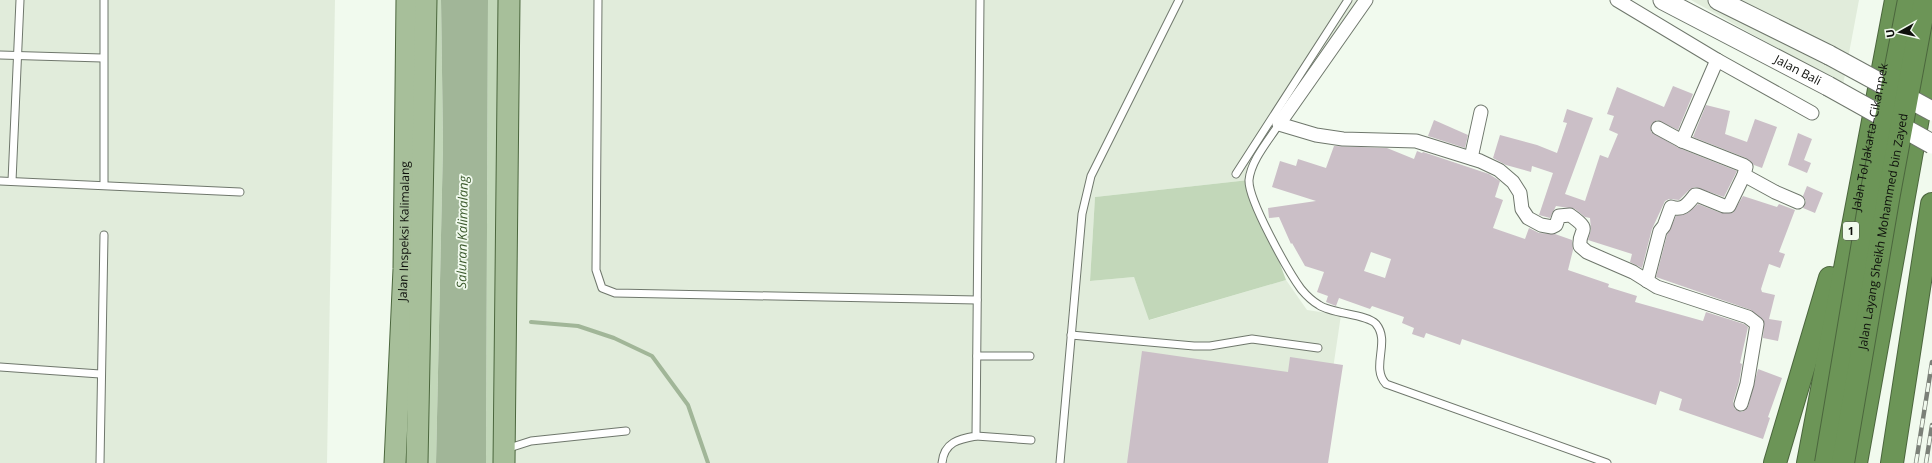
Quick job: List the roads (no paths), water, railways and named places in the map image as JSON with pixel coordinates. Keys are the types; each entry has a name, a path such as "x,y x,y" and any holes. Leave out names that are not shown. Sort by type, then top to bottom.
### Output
{"highway":[{"name":"Jalan Tol Jakarta–Cikampek","path":"1808,463 1896,0"},
{"name":"Jalan Layang Sheikh Mohammed bin Zayed","path":"1826,463 1871,195 1909,0"},
{"name":"Jalan Layang Sheikh Mohammed bin Zayed","path":"1843,463 1888,194 1925,0"},
{"path":"1856,463 1932,40"},
{"path":"1775,463 1864,167"},
{"path":"1892,463 1932,204"},
{"path":"1787,463 1808,352"}],"main road":[{"name":"Jalan Inspeksi Kalimalang","path":"407,0 417,463"},
{"name":"Jalan Inspeksi Kalimalang","path":"395,463 413,270 427,26 426,0"},
{"path":"504,456 509,0"},
{"path":"407,25 427,26"}],"street":[{"path":"1366,0 1279,124 1316,135 1343,139 1416,141 1480,161 1498,170 1513,182 1520,193 1522,209 1528,218 1541,225 1552,227 1556,225 1559,216 1570,215 1584,228 1580,242 1583,250 1633,272 1666,290 1748,317 1757,324 1747,384 1741,404"},
{"path":"1617,0 1717,60 1812,113"},
{"name":"Jalan Bali","path":"1663,0 1828,86 1932,144"},
{"path":"1718,0 1829,55 1932,111"},
{"path":"1682,141 1717,60"},
{"path":"1471,158 1481,112"},
{"path":"1647,281 1660,231 1670,207 1679,209 1684,208 1694,195 1724,206 1729,206 1744,176 1746,167 1682,141 1658,128"},
{"path":"1744,176 1798,202"}],"lane":[{"path":"12,181 19,55 20,0"},
{"path":"104,0 102,58 104,185"},
{"path":"598,0 596,270 602,288 615,293 977,300"},
{"path":"976,436 980,0"},
{"path":"1060,463 1082,214 1091,176 1179,0"},
{"path":"1236,174 1348,0"},
{"path":"0,54 102,58"},
{"path":"1279,124 1250,172 1249,181 1257,206 1293,276 1311,300 1329,310 1366,319 1375,323 1380,331 1382,341 1379,370 1381,378 1386,384 1607,463"},
{"path":"0,180 240,192"},
{"path":"100,463 100,374 104,235"},
{"path":"1071,335 1194,346 1210,346 1252,339 1318,348"},
{"path":"977,356 1030,356"},
{"path":"0,367 100,374"},
{"path":"504,456 531,441 626,431"},
{"path":"942,463 945,449 951,443 976,436 1030,440"}],"water":[{"name":"Saluran Kalimalang","path":"441,0 488,0 486,463 436,463 443,144"}],"waterway":[{"path":"531,322 578,326 614,338 652,356 688,405 708,463"}],"railway":[{"path":"1916,463 1932,362"},
{"path":"1926,463 1932,425"}]}
